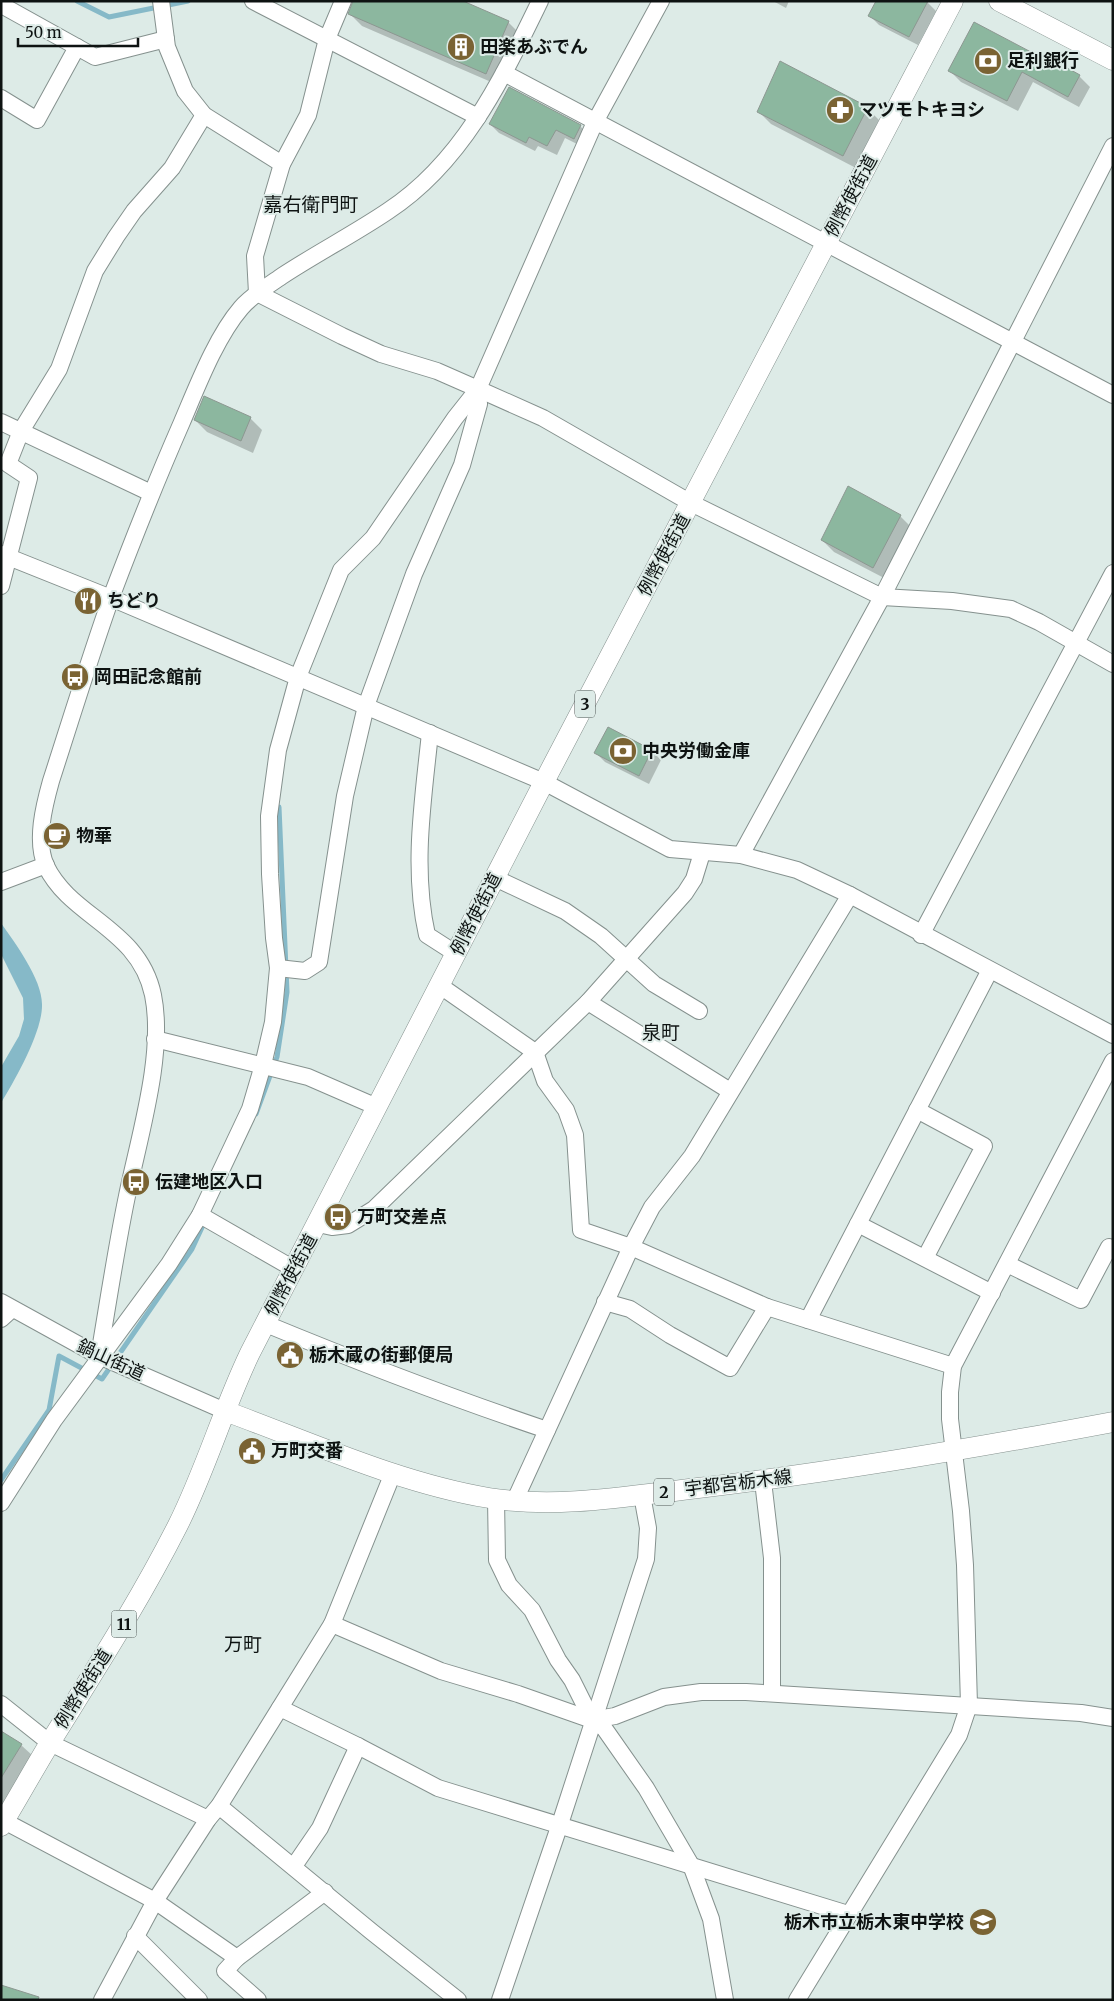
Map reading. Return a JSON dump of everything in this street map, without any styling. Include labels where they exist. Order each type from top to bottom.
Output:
[{"type":"main road","name":"例幣使街道","points":[[3,1824],[50,1743],[150,1580],[179,1523],[205,1465],[238,1378],[455,953],[953,1]]},
{"type":"main road","points":[[999,1],[1113,60]]},
{"type":"main road","name":"宇都宮栃木線","points":[[225,1411],[393,1473],[441,1488],[506,1499],[550,1502],[642,1495],[763,1481],[953,1452],[1113,1422]]},
{"type":"street","points":[[161,1],[167,47],[185,91],[204,115],[282,164]]},
{"type":"street","points":[[253,1],[478,117]]},
{"type":"street","points":[[258,292],[255,256],[282,164],[308,115],[327,39],[344,1]]},
{"type":"street","points":[[99,1356],[127,1196],[151,1080],[155,1039],[153,996],[148,978],[137,957],[121,938],[61,889],[46,866],[41,840],[43,812],[111,598],[151,493],[196,391],[224,333],[241,308],[258,292],[390,210],[426,181],[451,154],[478,117],[504,73],[540,1]]},
{"type":"street","points":[[1,1503],[54,1420],[99,1356],[169,1264],[200,1215],[250,1109],[273,1022],[278,968],[270,874],[269,816],[278,750],[298,677],[341,570],[373,538],[455,418],[478,389],[595,122],[661,1]]},
{"type":"street","points":[[5,7],[95,57],[166,39]]},
{"type":"street","points":[[1,98],[37,120],[77,47]]},
{"type":"street","points":[[504,73],[1113,395]]},
{"type":"street","points":[[1,586],[6,556],[29,478],[8,464],[21,431],[58,369],[95,272],[134,211],[172,168],[204,115]]},
{"type":"street","points":[[741,855],[882,597],[1113,146]]},
{"type":"street","points":[[258,292],[292,312],[373,350],[437,372],[543,418],[691,504],[882,597],[952,601],[1011,609],[1039,622],[1113,664]]},
{"type":"street","points":[[278,968],[304,971],[319,962],[345,796],[366,706],[414,574],[462,465],[479,404],[478,389]]},
{"type":"street","points":[[1,422],[151,493]]},
{"type":"street","points":[[6,556],[111,598],[544,782],[670,849],[741,855],[797,870],[850,895],[921,935],[1113,1036]]},
{"type":"street","points":[[921,935],[1113,573]]},
{"type":"street","points":[[430,733],[419,849],[422,910],[427,935],[455,953]]},
{"type":"street","points":[[318,1224],[332,1227],[348,1225],[374,1209],[438,1149],[588,1002],[685,893],[694,878],[702,853]]},
{"type":"street","points":[[1,882],[46,866]]},
{"type":"street","points":[[495,878],[565,911],[601,936],[654,984],[699,1012]]},
{"type":"street","points":[[592,1720],[572,1680],[558,1660],[532,1610],[509,1585],[497,1560],[506,1499],[547,1430],[631,1247],[652,1207],[692,1156],[850,895]]},
{"type":"street","points":[[808,1320],[990,970]]},
{"type":"street","points":[[439,985],[535,1052],[545,1081],[566,1110],[575,1135],[581,1230],[631,1247],[767,1307],[953,1366]]},
{"type":"street","points":[[588,1002],[730,1091]]},
{"type":"street","points":[[155,1039],[308,1076],[377,1107]]},
{"type":"street","points":[[797,2000],[959,1735],[969,1706],[965,1566],[961,1511],[953,1452],[950,1392],[953,1366],[1113,1061]]},
{"type":"street","points":[[917,1110],[984,1146],[925,1258]]},
{"type":"street","points":[[200,1215],[294,1269]]},
{"type":"street","points":[[858,1224],[992,1293]]},
{"type":"street","points":[[1007,1264],[1081,1300],[1109,1247]]},
{"type":"street","points":[[606,1302],[630,1309],[670,1335],[730,1368],[767,1307]]},
{"type":"street","name":"鍋山街道","points":[[5,1310],[99,1356],[225,1411]]},
{"type":"street","points":[[266,1324],[433,1391],[547,1430]]},
{"type":"street","points":[[102,2000],[155,1901],[208,1819],[219,1806],[332,1624],[393,1473]]},
{"type":"street","points":[[763,1481],[772,1558],[772,1692]]},
{"type":"street","points":[[500,2000],[560,1824],[592,1720],[646,1559],[648,1528],[642,1495]]},
{"type":"street","points":[[332,1624],[441,1671],[518,1694],[592,1720],[604,1728],[646,1788],[691,1865],[711,1919],[725,2000]]},
{"type":"street","points":[[592,1720],[615,1716],[664,1697],[701,1692],[772,1692],[1081,1713],[1113,1718]]},
{"type":"street","points":[[1,1704],[50,1743],[208,1819]]},
{"type":"street","points":[[280,1708],[438,1788],[848,1914]]},
{"type":"street","points":[[294,1866],[320,1828],[358,1746]]},
{"type":"street","points":[[219,1806],[458,2000]]},
{"type":"street","points":[[3,1824],[155,1901],[237,1958]]},
{"type":"street","points":[[258,2000],[225,1971],[237,1958],[325,1892]]},
{"type":"street","points":[[135,1936],[199,2000]]},
{"type":"water","points":[[1,923],[33,973],[41,994],[42,1004],[38,1028],[33,1041],[1,1103],[1,1067],[19,1036],[24,1019],[23,998],[1,954]]},
{"type":"building","name":"田楽あぶでん","points":[[353,1],[463,1],[509,21],[486,74],[348,14]]},
{"type":"building","points":[[876,1],[928,1],[909,37],[868,16]]},
{"type":"building","points":[[974,22],[1048,61],[1049,58],[1080,75],[1068,97],[1022,72],[1007,101],[948,71]]},
{"type":"building","points":[[780,61],[868,107],[843,156],[757,112]]},
{"type":"building","points":[[509,87],[581,125],[574,139],[556,130],[547,146],[529,137],[526,143],[489,124]]},
{"type":"building","points":[[204,396],[251,417],[241,441],[194,420]]},
{"type":"building","points":[[848,486],[901,515],[873,568],[821,540]]},
{"type":"building","name":"中央労働金庫","points":[[608,727],[652,750],[639,776],[594,753]]},
{"type":"building","points":[[1,1731],[22,1744],[1,1778]]},
{"type":"building","points":[[1,1985],[39,1997],[38,2000],[1,2000]]},
{"type":"waterway","points":[[77,1],[109,17],[188,1]]},
{"type":"waterway","points":[[256,1114],[277,1057],[287,992],[279,807]]},
{"type":"waterway","points":[[1,1480],[49,1410],[59,1356],[102,1379],[192,1249],[205,1221]]},
{"type":"place","name":"田楽あぶでん","points":[[461,47]]},
{"type":"place","name":"足利銀行","points":[[988,61]]},
{"type":"place","name":"マツモトキヨシ","points":[[840,110]]},
{"type":"place","name":"ちどり","points":[[88,601]]},
{"type":"place","name":"岡田記念館前","points":[[75,677]]},
{"type":"place","name":"中央労働金庫","points":[[623,751]]},
{"type":"place","name":"物華","points":[[57,836]]},
{"type":"place","name":"伝建地区入口","points":[[136,1182]]},
{"type":"place","name":"万町交差点","points":[[338,1217]]},
{"type":"place","name":"栃木蔵の街郵便局","points":[[290,1355]]},
{"type":"place","name":"万町交番","points":[[252,1451]]},
{"type":"place","name":"栃木市立栃木東中学校","points":[[983,1922]]},
{"type":"district","name":"嘉右衛門町","points":[[311,204]]},
{"type":"district","name":"泉町","points":[[661,1032]]},
{"type":"district","name":"万町","points":[[243,1644]]}]
